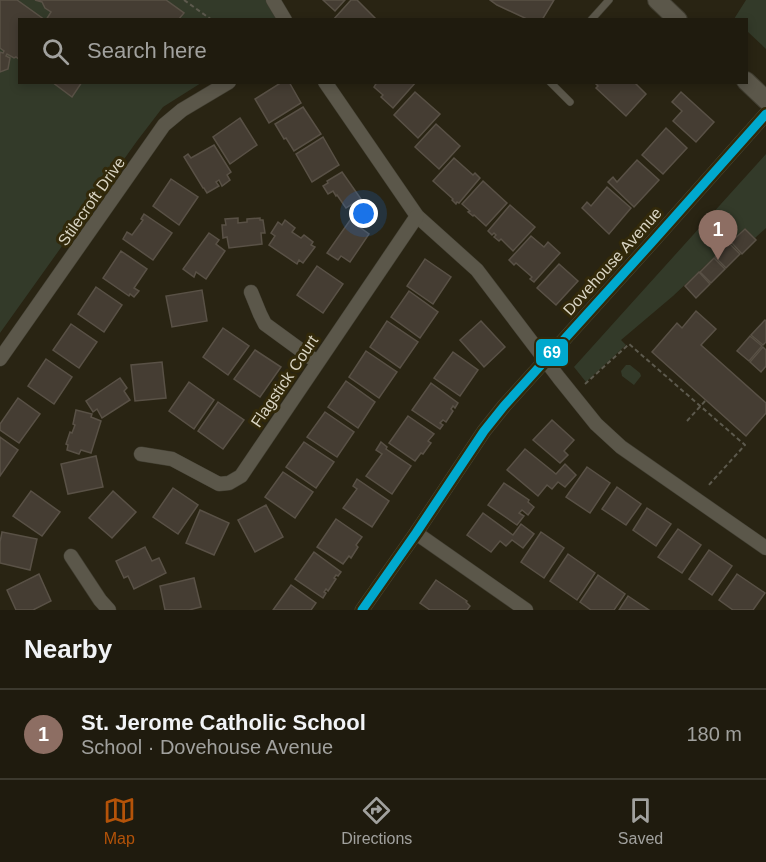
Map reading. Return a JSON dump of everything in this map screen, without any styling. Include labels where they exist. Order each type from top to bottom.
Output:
[{"type":"main road","points":[[657,0],[676,18]]},
{"type":"main road","points":[[748,82],[766,100]]},
{"type":"street","points":[[273,0],[284,18]]},
{"type":"street","name":"Stilecroft Drive","points":[[0,359],[164,125],[182,110],[226,84]]},
{"type":"street","points":[[326,84],[417,216],[477,270],[609,438],[766,549]]},
{"type":"street","name":"Dovehouse Avenue","points":[[362,610],[484,431],[504,406],[766,114]]},
{"type":"street","name":"Flagstick Court","points":[[141,454],[172,459],[219,484],[229,483],[241,476],[417,216]]},
{"type":"street","points":[[251,292],[265,324],[317,362]]},
{"type":"street","points":[[416,533],[526,610]]},
{"type":"street","points":[[71,556],[109,610]]},
{"type":"lane","points":[[593,18],[609,0]]},
{"type":"lane","points":[[552,84],[570,102]]},
{"type":"path","points":[[184,0],[209,18]]},
{"type":"path","points":[[585,384],[629,344],[745,445],[707,487]]},
{"type":"path","points":[[687,421],[706,400]]},
{"type":"green space","points":[[0,0],[267,0],[277,18],[18,18],[18,84],[199,84],[163,107],[0,333]]},
{"type":"green space","points":[[746,0],[766,0],[766,49],[748,32],[748,18],[735,18]]},
{"type":"green space","points":[[766,154],[766,228],[755,238],[745,228],[673,296],[621,340],[626,345],[586,382],[574,367]]},
{"type":"green space","points":[[626,365],[630,365],[640,373],[641,376],[634,385],[622,376],[621,371]]},
{"type":"building","points":[[0,0],[17,0],[42,18],[18,18],[18,58],[7,54],[6,56],[10,58],[8,69],[0,72],[0,52],[4,51],[0,48]]},
{"type":"building","points":[[35,0],[166,0],[184,13],[180,18],[47,18],[51,12],[42,2]]},
{"type":"building","points":[[323,0],[345,0],[335,11]]},
{"type":"building","points":[[351,0],[357,0],[375,18],[335,18]]},
{"type":"building","points":[[490,0],[554,0],[543,18],[525,18]]},
{"type":"building","points":[[55,84],[81,84],[72,97]]},
{"type":"building","points":[[279,84],[290,84],[301,103],[269,123],[255,99]]},
{"type":"building","points":[[376,84],[414,84],[393,108],[374,87]]},
{"type":"building","points":[[596,84],[636,84],[646,94],[626,116],[596,88],[598,86]]},
{"type":"building","points":[[415,92],[440,114],[418,138],[394,115]]},
{"type":"building","points":[[681,92],[714,122],[696,142],[673,121],[682,111],[672,102]]},
{"type":"building","points":[[303,107],[321,134],[294,151],[275,124]]},
{"type":"building","points":[[240,118],[257,145],[230,164],[213,137]]},
{"type":"building","points":[[436,124],[460,146],[439,169],[415,147]]},
{"type":"building","points":[[666,128],[687,148],[663,174],[642,155]]},
{"type":"building","points":[[323,137],[339,165],[312,182],[296,154]]},
{"type":"building","points":[[214,145],[231,172],[227,175],[230,180],[222,186],[219,180],[216,182],[219,186],[207,193],[184,157],[188,154],[191,158]]},
{"type":"building","points":[[454,158],[473,175],[475,173],[480,178],[456,204],[433,181]]},
{"type":"building","points":[[637,160],[659,180],[634,207],[608,182],[613,177],[617,182]]},
{"type":"building","points":[[342,172],[361,199],[346,208],[333,191],[328,194],[323,186]]},
{"type":"building","points":[[171,179],[198,197],[179,225],[153,206]]},
{"type":"building","points":[[483,181],[507,203],[486,226],[468,212],[470,211],[462,204]]},
{"type":"building","points":[[607,187],[631,208],[609,234],[582,208],[587,202],[591,206]]},
{"type":"building","points":[[510,205],[535,227],[513,251],[501,239],[499,241],[494,237],[496,235],[494,233],[492,235],[488,231]]},
{"type":"building","points":[[144,214],[172,233],[153,260],[123,239],[127,232],[132,235],[143,220],[141,219]]},
{"type":"building","points":[[353,216],[364,224],[361,228],[369,234],[350,262],[341,256],[338,260],[327,253]]},
{"type":"building","points":[[238,218],[238,223],[247,222],[247,219],[260,218],[263,220],[265,233],[261,233],[262,244],[229,248],[227,237],[223,238],[222,225],[226,225],[225,219]]},
{"type":"building","points":[[285,220],[295,228],[292,232],[301,238],[304,235],[313,242],[311,245],[315,247],[303,263],[299,260],[297,264],[269,245],[275,236],[271,233],[278,222],[282,225]]},
{"type":"building","points":[[745,229],[756,240],[742,254],[731,242]]},
{"type":"building","points":[[209,233],[219,240],[216,244],[225,251],[206,279],[196,272],[194,277],[183,269]]},
{"type":"building","points":[[531,236],[544,247],[548,242],[560,253],[534,282],[530,279],[532,277],[509,260]]},
{"type":"building","points":[[729,243],[740,254],[726,268],[715,257]]},
{"type":"building","points":[[121,251],[147,269],[134,288],[139,291],[134,297],[103,278]]},
{"type":"building","points":[[714,258],[725,269],[711,283],[700,272]]},
{"type":"building","points":[[425,259],[451,277],[433,304],[407,286]]},
{"type":"building","points":[[559,264],[578,281],[556,305],[537,288]]},
{"type":"building","points":[[317,266],[343,284],[323,313],[297,295]]},
{"type":"building","points":[[699,272],[710,284],[696,298],[685,286]]},
{"type":"building","points":[[96,287],[122,305],[104,332],[78,314]]},
{"type":"building","points":[[202,290],[207,321],[172,327],[166,296]]},
{"type":"building","points":[[409,291],[438,312],[420,338],[391,317]]},
{"type":"building","points":[[696,311],[716,329],[701,345],[766,403],[766,413],[746,436],[652,352],[677,323],[682,328]]},
{"type":"building","points":[[765,320],[766,342],[763,345],[751,335]]},
{"type":"building","points":[[387,321],[418,342],[400,368],[370,347]]},
{"type":"building","points":[[481,321],[505,347],[484,367],[460,340]]},
{"type":"building","points":[[71,324],[97,342],[79,368],[53,350]]},
{"type":"building","points":[[223,328],[249,346],[228,375],[203,357]]},
{"type":"building","points":[[750,336],[762,346],[749,361],[737,351]]},
{"type":"building","points":[[763,347],[766,350],[766,366],[761,372],[750,362]]},
{"type":"building","points":[[255,350],[281,367],[260,397],[234,379]]},
{"type":"building","points":[[366,351],[397,372],[379,398],[349,377]]},
{"type":"building","points":[[453,352],[478,370],[460,396],[434,378]]},
{"type":"building","points":[[46,359],[72,377],[54,404],[28,386]]},
{"type":"building","points":[[162,362],[166,398],[135,401],[131,365]]},
{"type":"building","points":[[120,378],[127,388],[124,391],[130,400],[102,418],[97,409],[93,412],[86,401]]},
{"type":"building","points":[[346,381],[375,402],[358,428],[328,407]]},
{"type":"building","points":[[189,382],[214,400],[194,429],[169,411]]},
{"type":"building","points":[[431,383],[458,403],[455,408],[453,406],[451,409],[453,411],[446,422],[443,420],[440,423],[443,425],[440,429],[412,410]]},
{"type":"building","points":[[18,398],[40,414],[19,443],[0,430],[0,424]]},
{"type":"building","points":[[218,402],[244,420],[223,449],[198,431]]},
{"type":"building","points":[[76,410],[92,414],[91,417],[101,421],[91,453],[81,450],[79,454],[67,450],[68,445],[66,444],[75,425],[73,424]]},
{"type":"building","points":[[325,412],[354,432],[337,457],[307,437]]},
{"type":"building","points":[[408,416],[434,434],[428,441],[431,443],[415,461],[389,443]]},
{"type":"building","points":[[552,420],[574,440],[564,451],[568,455],[560,463],[533,440]]},
{"type":"building","points":[[0,437],[18,450],[0,476]]},
{"type":"building","points":[[304,442],[334,462],[316,488],[286,467]]},
{"type":"building","points":[[381,442],[387,447],[386,449],[411,466],[392,494],[366,476],[382,454],[376,450]]},
{"type":"building","points":[[525,449],[556,474],[565,464],[576,475],[565,487],[558,482],[552,489],[547,485],[538,496],[507,470]]},
{"type":"building","points":[[96,456],[103,487],[68,494],[61,464]]},
{"type":"building","points":[[587,467],[610,483],[590,513],[566,497]]},
{"type":"building","points":[[283,472],[313,492],[295,518],[265,497]]},
{"type":"building","points":[[357,479],[389,501],[372,527],[343,508],[357,489],[353,486]]},
{"type":"building","points":[[504,483],[529,500],[528,502],[534,507],[528,515],[522,510],[519,513],[524,516],[517,525],[488,505]]},
{"type":"building","points":[[617,487],[641,504],[626,525],[602,509]]},
{"type":"building","points":[[173,488],[198,505],[178,534],[153,517]]},
{"type":"building","points":[[31,491],[60,512],[42,536],[13,516]]},
{"type":"building","points":[[113,491],[136,512],[112,538],[89,518]]},
{"type":"building","points":[[266,505],[283,537],[255,552],[238,520]]},
{"type":"building","points":[[647,508],[671,524],[656,546],[633,530]]},
{"type":"building","points":[[200,510],[229,523],[214,555],[186,543]]},
{"type":"building","points":[[483,513],[513,535],[521,524],[534,534],[523,548],[512,540],[506,546],[500,541],[491,552],[467,535]]},
{"type":"building","points":[[336,519],[362,537],[351,558],[349,556],[343,564],[317,547]]},
{"type":"building","points":[[678,529],[701,545],[682,573],[658,557]]},
{"type":"building","points":[[2,532],[37,539],[30,570],[0,563]]},
{"type":"building","points":[[541,532],[564,548],[544,578],[521,562]]},
{"type":"building","points":[[145,547],[152,561],[159,558],[166,573],[134,589],[128,576],[124,578],[116,561]]},
{"type":"building","points":[[709,550],[732,566],[712,595],[689,579]]},
{"type":"building","points":[[314,552],[341,572],[338,576],[336,575],[328,591],[326,589],[323,598],[295,579]]},
{"type":"building","points":[[568,554],[595,573],[577,600],[550,581]]},
{"type":"building","points":[[39,574],[51,601],[33,610],[16,610],[7,590]]},
{"type":"building","points":[[737,574],[765,593],[753,610],[733,610],[719,600]]},
{"type":"building","points":[[598,575],[625,594],[614,610],[591,610],[580,602]]},
{"type":"building","points":[[194,578],[201,607],[189,610],[165,610],[160,586]]},
{"type":"building","points":[[436,580],[467,601],[470,606],[467,610],[430,610],[420,603]]},
{"type":"building","points":[[291,585],[316,603],[311,610],[273,610]]},
{"type":"building","points":[[628,596],[649,610],[619,610]]},
{"type":"transit line","name":"69","points":[[362,610],[484,431],[504,406],[766,114]]},
{"type":"place","name":"St. Jerome Catholic School","points":[[718,260]]}]
